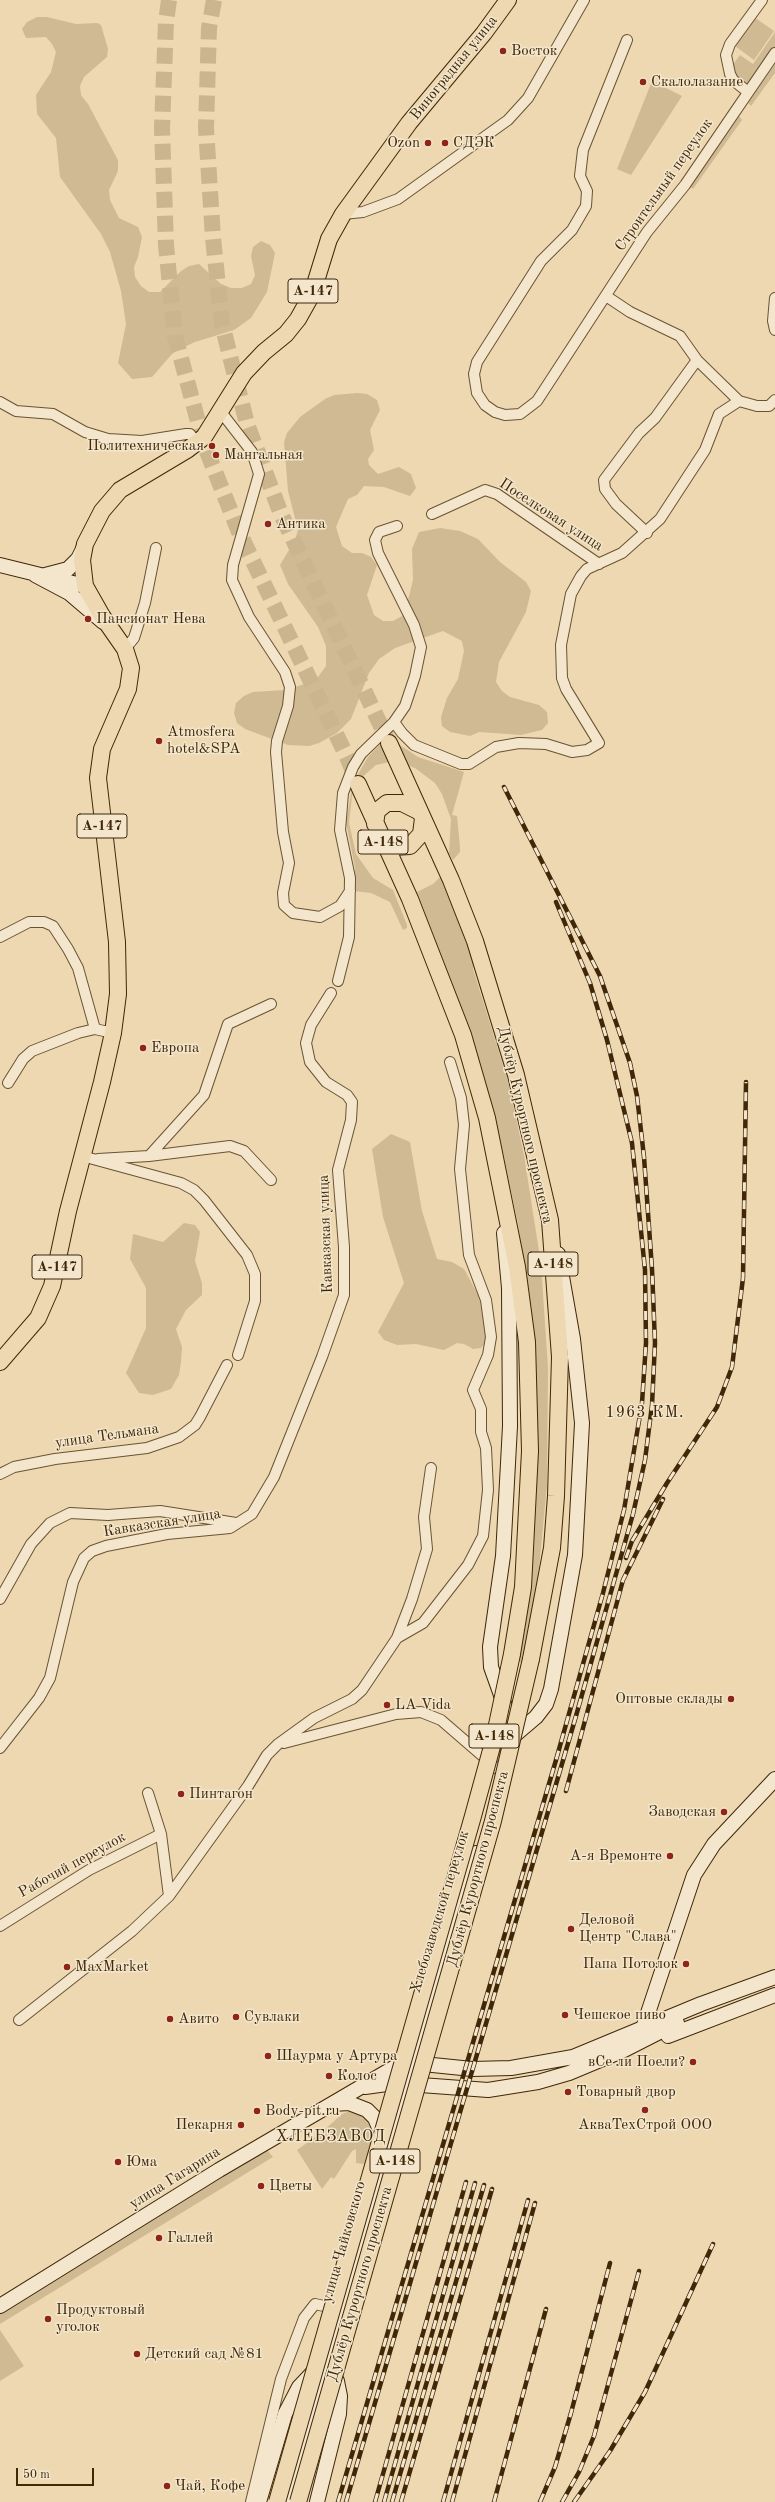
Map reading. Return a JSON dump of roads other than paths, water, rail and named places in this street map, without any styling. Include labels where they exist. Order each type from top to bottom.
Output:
[{"type":"main road","name":"Виноградная улица","points":[[112,629],[102,616],[85,586],[83,549],[102,511],[120,490],[198,442],[221,412],[244,374],[264,352],[286,334],[307,306],[325,248],[343,214],[409,123],[484,33],[508,0]]},
{"type":"main road","name":"А-147","points":[[35,575],[58,573],[68,569],[78,560],[83,549]]},
{"type":"main road","points":[[0,565],[35,575],[85,586]]},
{"type":"main road","name":"А-147","points":[[0,1362],[38,1318],[47,1301],[87,1158],[113,1033],[118,994],[117,942],[98,778],[102,749],[132,677],[125,649],[112,629],[69,593],[35,575]]},
{"type":"main road","name":"Дублёр Курортного проспекта","points":[[298,2502],[493,1821],[531,1659],[552,1548],[556,1496],[560,1357],[550,1220],[516,1075],[492,992],[451,880],[389,743]]},
{"type":"main road","name":"Дублёр Курортного проспекта","points":[[277,2502],[494,1739],[512,1654],[523,1587],[528,1527],[530,1388],[517,1267],[499,1170],[487,1118],[463,1036],[410,899],[377,829],[358,784]]},
{"type":"main road","name":"А-148","points":[[387,803],[402,803],[421,815],[419,838],[406,848],[389,846],[377,829],[377,810],[387,803]]},
{"type":"main road","name":"Хлебозаводской переулок","points":[[413,2063],[500,1772],[512,1726],[491,1667],[490,1647],[503,1556],[510,1426],[509,1288],[499,1170]]},
{"type":"main road","name":"А-148","points":[[508,1740],[536,1717],[546,1704],[552,1689],[575,1555],[582,1423],[564,1282],[550,1220]]},
{"type":"main road","points":[[643,2028],[694,1875],[714,1844],[775,1779]]},
{"type":"main road","name":"улица Гагарина","points":[[0,2306],[212,2174],[395,2067],[413,2063],[492,2070],[536,2065],[573,2057],[643,2028],[775,1978]]},
{"type":"main road","points":[[633,2046],[663,2029],[704,2012],[775,1987]]},
{"type":"main road","points":[[359,2088],[381,2084],[406,2084],[465,2090],[508,2088],[569,2073],[633,2046],[666,2036],[775,1995]]},
{"type":"main road","name":"улица Чайковского","points":[[287,2502],[413,2063]]},
{"type":"main road","points":[[330,2104],[349,2103],[367,2110],[375,2118],[382,2131],[386,2154]]},
{"type":"main road","points":[[259,2502],[290,2402],[305,2379],[328,2361]]},
{"type":"main road","points":[[317,2502],[340,2414],[337,2381],[329,2369],[328,2361]]},
{"type":"street","points":[[343,214],[363,212],[398,199],[508,120],[528,98],[584,0]]},
{"type":"street","points":[[748,92],[733,80],[730,74],[726,55],[730,44],[762,0]]},
{"type":"street","name":"Строительный переулок","points":[[627,40],[583,150],[580,176],[586,191],[586,206],[572,230],[541,262],[477,362],[474,374],[477,393],[485,405],[495,412],[505,415],[520,414],[537,401],[648,232],[681,190],[775,54]]},
{"type":"street","points":[[606,296],[630,312],[680,336],[697,360],[739,400],[757,406],[769,406],[775,400]]},
{"type":"street","points":[[775,298],[773,321],[775,330]]},
{"type":"street","points":[[647,533],[616,504],[605,489],[604,480],[639,433],[655,418],[697,360]]},
{"type":"street","points":[[599,564],[622,553],[647,533],[660,519],[701,457],[719,414],[739,400]]},
{"type":"street","points":[[0,402],[16,411],[53,414],[85,432],[101,438],[142,441],[190,434],[198,442]]},
{"type":"street","points":[[221,412],[252,452],[259,474],[232,565],[232,580],[249,617],[285,672],[290,687],[288,706],[277,741],[276,752],[282,832],[290,863],[283,893],[284,905],[293,913],[320,917],[340,906],[350,891]]},
{"type":"street","name":"Поселковая улица","points":[[394,722],[402,734],[414,745],[461,764],[469,764],[496,747],[519,743],[546,744],[572,752],[587,750],[599,743],[566,689],[560,662],[571,594],[580,576],[599,564],[497,494],[485,490],[432,514]]},
{"type":"street","points":[[338,980],[349,937],[350,878],[340,830],[343,792],[353,767],[362,754],[394,722],[405,706],[415,676],[421,647],[414,625],[378,553],[375,540],[379,532],[397,526]]},
{"type":"street","points":[[125,649],[134,638],[145,603],[156,548]]},
{"type":"street","points":[[0,937],[29,922],[44,922],[53,926],[78,968],[95,1029]]},
{"type":"street","name":"Кавказская улица","points":[[0,1748],[45,1689],[52,1668],[73,1582],[84,1558],[92,1551],[106,1546],[167,1534],[221,1530],[252,1514],[274,1478],[322,1357],[344,1295],[344,1247],[338,1170],[351,1120],[352,1102],[347,1095],[326,1082],[310,1062],[306,1043],[311,1025],[331,993]]},
{"type":"street","points":[[149,1156],[204,1095],[228,1024],[271,1004]]},
{"type":"street","points":[[8,1083],[23,1059],[32,1051],[95,1029],[113,1033]]},
{"type":"street","points":[[397,1638],[423,1623],[468,1565],[483,1536],[488,1490],[486,1448],[481,1432],[481,1409],[473,1390],[488,1355],[492,1337],[486,1300],[469,1255],[460,1169],[464,1125],[461,1098],[450,1062]]},
{"type":"street","points":[[87,1158],[149,1156],[230,1146],[244,1151],[271,1180]]},
{"type":"street","points":[[87,1158],[188,1186],[204,1200],[247,1255],[255,1274],[255,1301],[238,1355]]},
{"type":"street","name":"улица Тельмана","points":[[0,1474],[21,1466],[55,1459],[142,1449],[166,1444],[179,1438],[195,1425],[227,1365]]},
{"type":"street","points":[[19,2020],[132,1931],[169,1896],[248,1786],[267,1755],[278,1744],[314,1718],[358,1696],[397,1638],[427,1549],[424,1517],[431,1468]]},
{"type":"street","name":"Кавказская улица","points":[[0,1596],[31,1544],[50,1523],[70,1513],[115,1515],[160,1511],[236,1523]]},
{"type":"street","points":[[278,1744],[396,1714],[421,1712],[441,1720],[500,1772]]},
{"type":"street","points":[[148,1793],[161,1834],[169,1896]]},
{"type":"street","name":"Рабочий переулок","points":[[0,1926],[88,1870],[161,1834]]},
{"type":"street","points":[[251,2502],[281,2379],[307,2311],[315,2304],[319,2303],[343,2311]]},
{"type":"tunnel","points":[[169,0],[166,22],[162,128],[166,245],[175,336],[204,444],[239,532],[348,759],[358,784]]},
{"type":"tunnel","points":[[214,0],[209,28],[206,128],[213,238],[222,324],[247,424],[281,514],[389,743]]},
{"type":"railway","points":[[346,2502],[576,1716],[633,1514],[645,1460],[652,1405],[655,1343],[652,1269],[644,1157],[637,1096],[630,1063],[600,976],[504,787]]},
{"type":"railway","points":[[338,2502],[556,1760],[603,1593],[624,1510],[642,1403],[646,1343],[645,1270],[632,1143],[607,1040],[590,983],[556,902]]},
{"type":"railway","points":[[626,1558],[632,1541],[667,1483],[717,1407],[732,1367],[743,1278],[746,1082]]},
{"type":"railway","points":[[566,1791],[623,1580],[663,1499]]},
{"type":"railway","points":[[375,2502],[466,2182]]},
{"type":"railway","points":[[384,2502],[475,2183]]},
{"type":"railway","points":[[392,2502],[484,2185]]},
{"type":"railway","points":[[401,2502],[492,2189]]},
{"type":"railway","points":[[443,2502],[528,2200]]},
{"type":"railway","points":[[452,2502],[535,2203]]},
{"type":"railway","points":[[574,2502],[610,2451],[645,2392],[713,2244]]},
{"type":"railway","points":[[540,2502],[555,2467],[571,2413],[610,2263]]},
{"type":"railway","points":[[562,2502],[579,2472],[594,2436],[639,2271]]},
{"type":"railway","points":[[494,2502],[546,2309]]},
{"type":"place","name":"Восток","points":[[503,51]]},
{"type":"place","name":"Скалолазание","points":[[643,82]]},
{"type":"place","name":"Ozon","points":[[428,143]]},
{"type":"place","name":"СДЭК","points":[[445,143]]},
{"type":"place","name":"Политехническая","points":[[212,446]]},
{"type":"place","name":"Мангальная","points":[[216,455]]},
{"type":"place","name":"Антика","points":[[268,524]]},
{"type":"place","name":"Пансионат Нева","points":[[88,619]]},
{"type":"place","name":"Atmosfera hotel&SPA","points":[[159,741]]},
{"type":"place","name":"Европа","points":[[143,1048]]},
{"type":"place","name":"Оптовые склады","points":[[731,1699]]},
{"type":"place","name":"LA Vida","points":[[387,1705]]},
{"type":"place","name":"Пинтагон","points":[[181,1794]]},
{"type":"place","name":"Заводская","points":[[724,1812]]},
{"type":"place","name":"А-я Времонте","points":[[670,1856]]},
{"type":"place","name":"Деловой Центр \"Слава\"","points":[[571,1929]]},
{"type":"place","name":"Папа Потолок","points":[[686,1964]]},
{"type":"place","name":"MaxMarket","points":[[67,1967]]},
{"type":"place","name":"Чешское пиво","points":[[565,2015]]},
{"type":"place","name":"Сувлаки","points":[[236,2017]]},
{"type":"place","name":"Авито","points":[[170,2019]]},
{"type":"place","name":"Шаурма у Артура","points":[[268,2056]]},
{"type":"place","name":"вСе ли Поели?","points":[[693,2062]]},
{"type":"place","name":"Колос","points":[[329,2076]]},
{"type":"place","name":"Товарный двор","points":[[568,2092]]},
{"type":"place","name":"АкваТехСтрой ООО","points":[[645,2110]]},
{"type":"place","name":"Body-pit.ru","points":[[257,2111]]},
{"type":"place","name":"Пекарня","points":[[241,2125]]},
{"type":"place","name":"Юма","points":[[118,2162]]},
{"type":"place","name":"Цветы","points":[[261,2186]]},
{"type":"place","name":"Галлей","points":[[159,2238]]},
{"type":"place","name":"Продуктовый уголок","points":[[48,2319]]},
{"type":"place","name":"Детский сад №81","points":[[137,2354]]},
{"type":"place","name":"Чай, Кофе","points":[[167,2486]]},
{"type":"district","name":"1963 КМ.","points":[[645,1413]]},
{"type":"district","name":"ХЛЕБЗАВОД","points":[[331,2137]]}]
